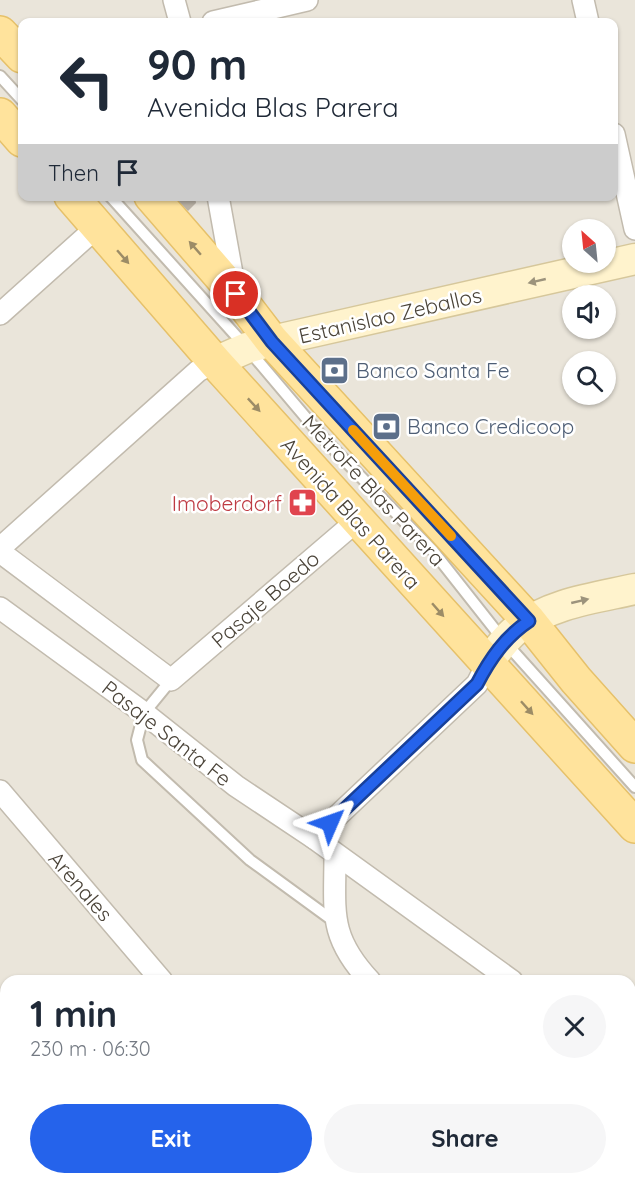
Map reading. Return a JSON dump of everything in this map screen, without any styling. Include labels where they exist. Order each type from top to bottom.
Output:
[{"type":"main road","name":"Avenida Blas Parera","points":[[75,201],[215,362],[359,519],[507,642],[631,736]]},
{"type":"main road","name":"Avenida Blas Parera","points":[[155,201],[236,294],[260,345],[507,642],[635,826]]},
{"type":"main road","name":"Estanislao Zeballos","points":[[215,362],[260,345],[635,259]]},
{"type":"main road","points":[[507,642],[564,605],[635,589]]},
{"type":"street","points":[[174,0],[179,18]]},
{"type":"street","points":[[230,18],[307,0]]},
{"type":"street","points":[[583,0],[587,18]]},
{"type":"street","points":[[618,152],[635,229]]},
{"type":"street","points":[[219,201],[236,294]]},
{"type":"street","points":[[0,314],[97,228]]},
{"type":"street","name":"Estanislao Zeballos","points":[[0,550],[198,371],[215,362]]},
{"type":"street","name":"Pasaje Boedo","points":[[171,680],[359,519]]},
{"type":"street","name":"Pasaje Santa Fe","points":[[0,550],[171,680]]},
{"type":"street","name":"Pasaje Santa Fe","points":[[0,608],[144,713],[236,786],[314,838],[504,975]]},
{"type":"street","points":[[314,838],[477,684],[507,642]]},
{"type":"street","name":"Arenales","points":[[0,791],[157,975]]},
{"type":"street","points":[[335,854],[335,922],[342,942],[364,975]]},
{"type":"lane","points":[[0,76],[16,120]]},
{"type":"lane","points":[[115,201],[260,345]]},
{"type":"lane","points":[[507,642],[635,787]]},
{"type":"lane","points":[[171,680],[144,713],[137,740],[142,760],[250,860],[335,922]]},
{"type":"shaded area","points":[[0,0],[635,0],[635,975],[0,975]]},
{"type":"slow traffic","points":[[353,430],[451,536]]},
{"type":"place","name":"Banco Santa Fe","points":[[335,370]]},
{"type":"place","name":"Banco Credicoop","points":[[386,426]]},
{"type":"place","name":"Imoberdorf","points":[[303,503]]},
{"type":"route","points":[[236,294],[272,342],[529,621],[504,641],[487,664],[477,684],[330,823]]}]
